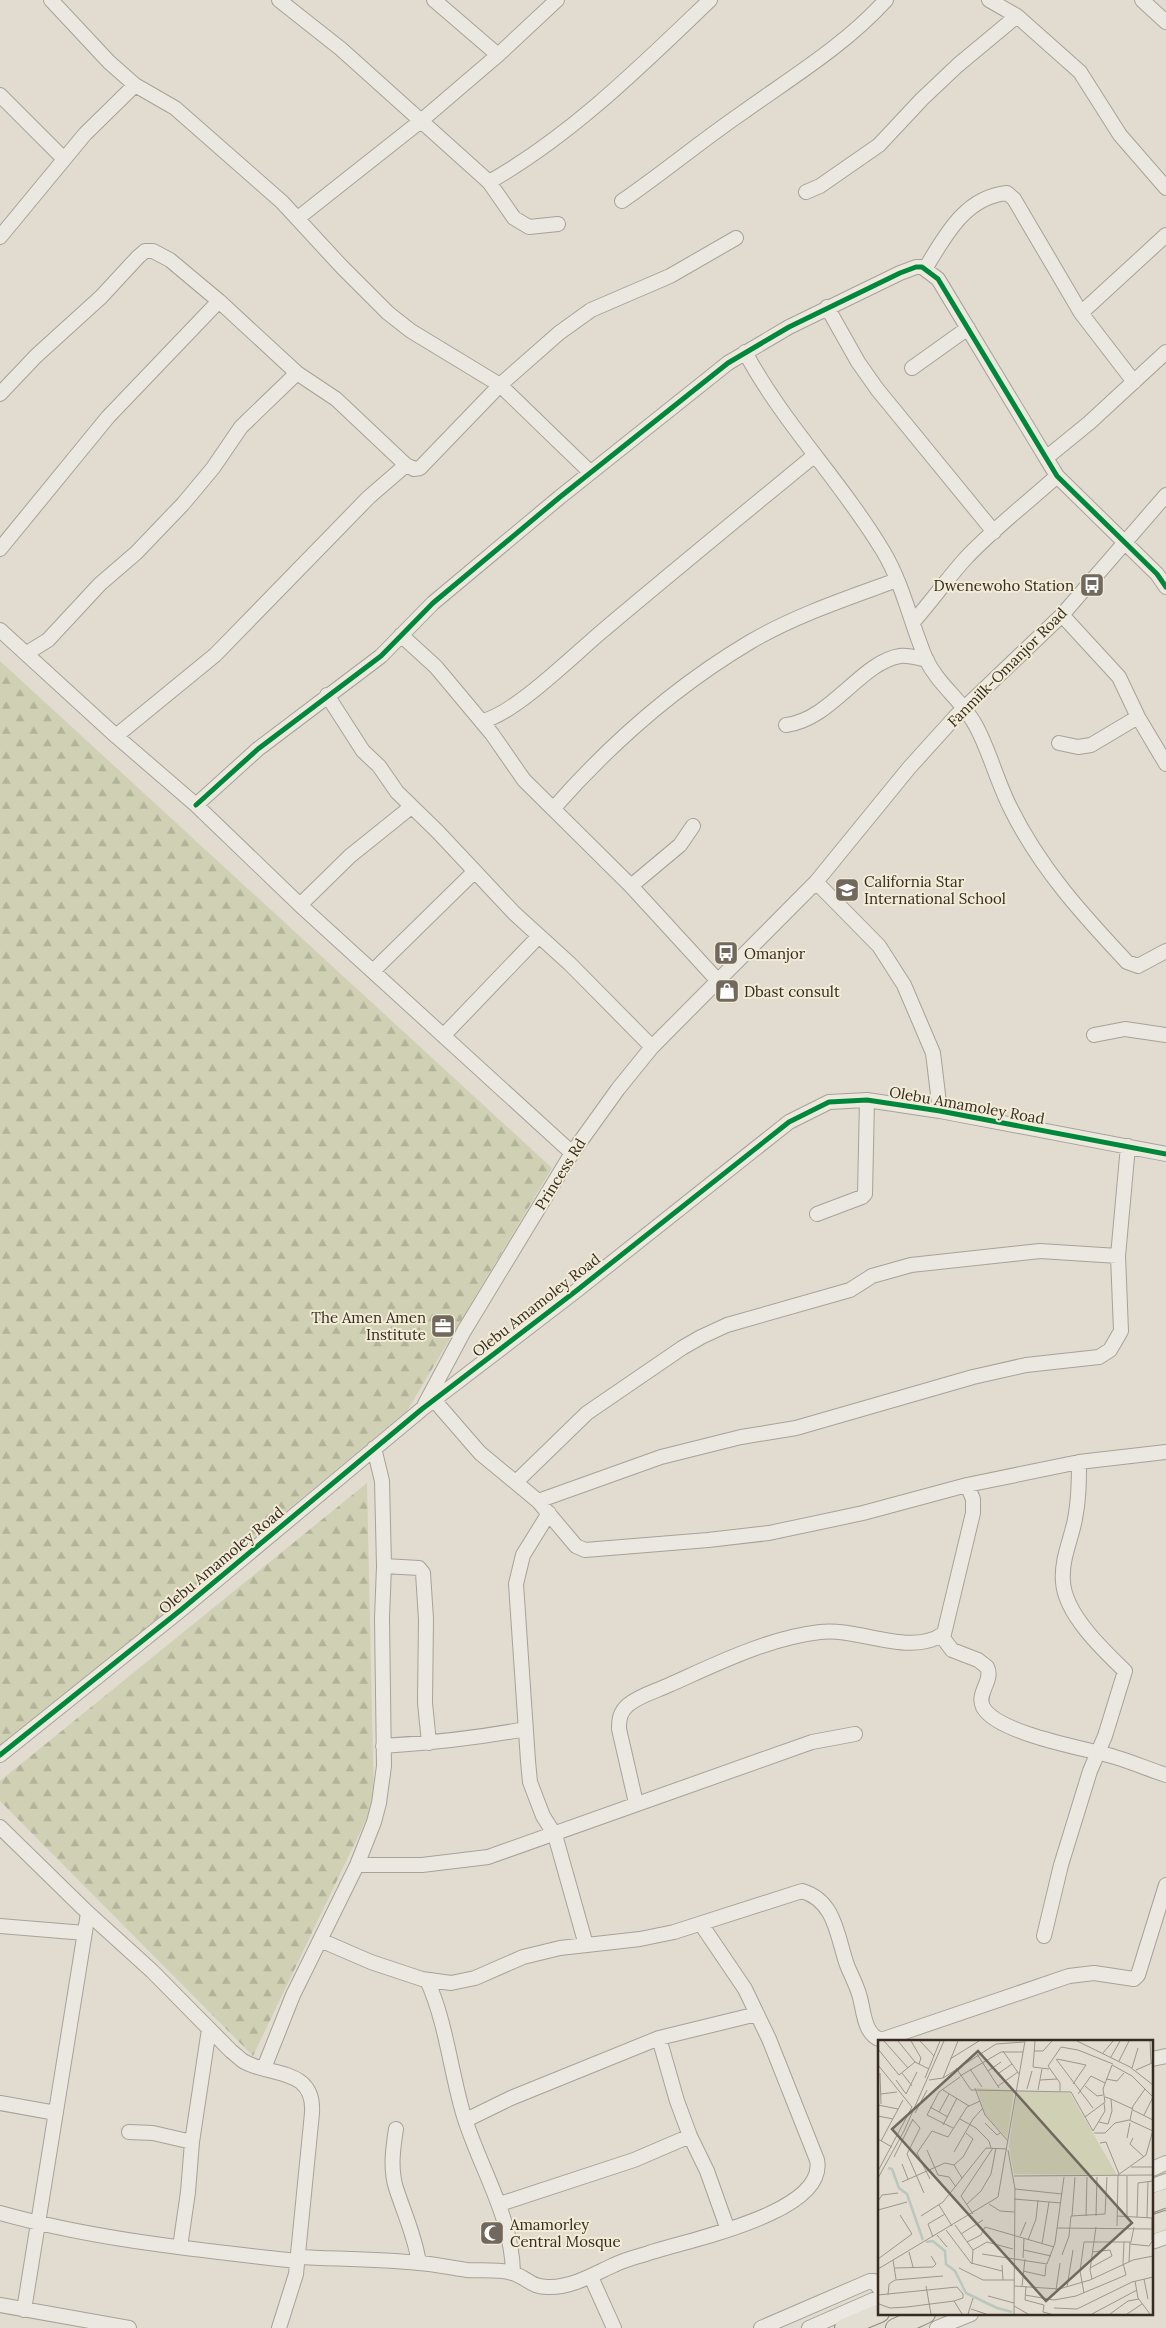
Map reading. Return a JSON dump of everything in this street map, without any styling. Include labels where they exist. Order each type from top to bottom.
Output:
[{"type":"main road","points":[[1154,2202],[1166,2198]]},
{"type":"main road","points":[[1154,2225],[1166,2220]]},
{"type":"main road","points":[[844,2328],[878,2314]]},
{"type":"main road","points":[[895,2328],[922,2316]]},
{"type":"street","points":[[51,0],[109,62],[135,85],[175,108],[253,175],[298,218],[342,268],[388,313],[411,331],[500,385],[590,472]]},
{"type":"street","points":[[279,0],[341,49],[489,182],[514,218],[529,227],[558,224]]},
{"type":"street","points":[[434,0],[498,55]]},
{"type":"street","points":[[298,218],[422,120],[498,55],[557,0]]},
{"type":"street","points":[[489,182],[518,166],[571,126],[710,0]]},
{"type":"street","points":[[622,201],[654,180],[735,117],[824,56],[849,36],[886,0]]},
{"type":"street","points":[[989,0],[1016,16],[1080,72],[1120,134],[1166,188]]},
{"type":"street","points":[[1142,0],[1166,22]]},
{"type":"street","points":[[806,192],[820,186],[879,145],[922,99],[958,65],[1016,16]]},
{"type":"street","points":[[0,237],[103,115],[135,85]]},
{"type":"street","points":[[0,95],[64,159]]},
{"type":"street","points":[[925,269],[960,216],[973,206],[998,194],[1007,193],[1014,198],[1081,313],[1134,382]]},
{"type":"street","points":[[1081,313],[1166,236]]},
{"type":"street","points":[[0,394],[36,356],[101,297],[145,251],[153,251],[170,260],[220,301],[297,373],[336,400],[406,465],[414,469],[420,468],[500,385],[542,346],[591,310],[670,276],[736,238]]},
{"type":"street","points":[[196,805],[258,749],[381,656],[433,603],[590,472],[711,376],[745,352],[827,307],[916,267],[925,269],[938,279],[1057,476],[1157,574],[1166,588]]},
{"type":"street","points":[[0,549],[108,417],[220,301]]},
{"type":"street","points":[[827,307],[858,362],[878,390],[994,532]]},
{"type":"street","points":[[912,368],[968,328]]},
{"type":"street","points":[[745,352],[760,379],[815,455],[850,499],[884,552],[897,580],[927,660],[934,673],[964,708],[982,737],[1010,807],[1038,858],[1060,886],[1128,962],[1138,966],[1166,951]]},
{"type":"street","points":[[1046,458],[1089,424],[1166,352]]},
{"type":"street","points":[[27,653],[48,640],[100,584],[136,553],[183,504],[213,468],[241,427],[297,373]]},
{"type":"street","points":[[482,721],[498,716],[548,677],[715,536],[815,455]]},
{"type":"street","points":[[116,736],[215,655],[369,497],[406,465]]},
{"type":"street","points":[[913,622],[965,560],[1057,476]]},
{"type":"street","name":"Fanmilk-Omanjor Road","points":[[816,882],[849,839],[909,768],[964,708],[1062,615],[1126,544],[1166,495]]},
{"type":"street","points":[[553,809],[588,770],[688,683],[750,642],[786,623],[897,580]]},
{"type":"street","points":[[1062,615],[1113,668],[1138,718],[1166,764]]},
{"type":"street","points":[[0,630],[116,736],[196,805],[300,905],[572,1153]]},
{"type":"street","points":[[402,635],[436,667],[482,721],[524,780],[631,886],[718,982]]},
{"type":"street","points":[[786,725],[800,723],[822,710],[881,663],[899,656],[911,656],[927,660]]},
{"type":"street","points":[[327,695],[363,751],[379,766],[397,792],[438,832],[474,872],[570,964],[652,1047]]},
{"type":"street","points":[[1059,743],[1078,747],[1091,745],[1138,718]]},
{"type":"street","points":[[300,905],[350,856],[411,807]]},
{"type":"street","points":[[631,886],[680,845],[693,826]]},
{"type":"street","points":[[374,971],[474,872]]},
{"type":"street","points":[[816,882],[879,946],[904,985],[933,1053],[940,1111]]},
{"type":"street","name":"Princess Rd","points":[[422,1409],[470,1320],[572,1153],[607,1104],[652,1047],[735,965],[767,929],[816,882]]},
{"type":"street","points":[[444,1036],[539,936]]},
{"type":"street","points":[[1094,1034],[1125,1029],[1166,1035]]},
{"type":"street","points":[[817,1214],[862,1197],[865,1194],[868,1100]]},
{"type":"street","name":"Olebu Amamoley Road","points":[[0,1755],[182,1609],[422,1409],[576,1291],[789,1122],[829,1102],[868,1100],[940,1111],[1166,1154]]},
{"type":"street","points":[[538,1501],[661,1457],[741,1437],[796,1428],[973,1377],[1026,1366],[1099,1357],[1110,1350],[1120,1331],[1118,1256],[1128,1146]]},
{"type":"street","points":[[516,1482],[587,1413],[694,1341],[727,1325],[842,1292],[872,1276],[911,1265],[1040,1252],[1118,1256]]},
{"type":"street","points":[[434,1400],[480,1453],[538,1501],[576,1546],[593,1551],[768,1533],[863,1513],[967,1485],[1079,1462],[1166,1452]]},
{"type":"street","points":[[264,2068],[292,1995],[357,1865],[374,1822],[378,1803],[384,1766],[382,1618],[384,1566],[382,1481],[374,1448]]},
{"type":"street","points":[[1044,1936],[1061,1865],[1125,1671],[1080,1622],[1071,1609],[1063,1584],[1065,1554],[1079,1495],[1079,1462]]},
{"type":"street","points":[[636,1803],[618,1720],[629,1704],[731,1657],[761,1646],[819,1632],[851,1632],[915,1643],[934,1640],[942,1634],[958,1580],[973,1513],[973,1499],[967,1485]]},
{"type":"street","points":[[549,1513],[523,1555],[516,1584],[530,1782],[543,1816],[555,1835],[586,1944]]},
{"type":"street","points":[[384,1566],[419,1568],[424,1572],[426,1619],[425,1703],[429,1744]]},
{"type":"street","points":[[942,1634],[946,1644],[952,1650],[978,1660],[987,1666],[989,1675],[981,1698],[984,1709],[994,1718],[1028,1733],[1097,1752],[1166,1775]]},
{"type":"street","points":[[383,1746],[429,1744],[481,1737],[526,1728]]},
{"type":"street","points":[[357,1865],[422,1865],[488,1857],[555,1835],[636,1803],[812,1742],[856,1734]]},
{"type":"street","points":[[0,1827],[88,1913],[152,1971],[243,2061],[296,2079],[304,2084],[311,2096],[312,2113],[298,2259],[290,2295],[279,2328]]},
{"type":"street","points":[[320,1940],[371,1962],[427,1980],[451,1983],[475,1978],[523,1957],[586,1944],[640,1939],[701,1924],[802,1891],[816,1896],[831,1914],[847,1965],[858,1992],[869,2031],[876,2038],[885,2040],[1069,1976],[1094,1973],[1134,1979],[1138,1975],[1149,1943],[1166,1885]]},
{"type":"street","points":[[24,2310],[88,1913]]},
{"type":"street","points":[[0,2213],[37,2223],[180,2247],[298,2259],[419,2263],[467,2270],[513,2273],[530,2284],[550,2287],[591,2277],[615,2264],[651,2252],[749,2224],[800,2195],[813,2183],[819,2167],[745,1989],[701,1924]]},
{"type":"street","points":[[0,1926],[85,1933]]},
{"type":"street","points":[[427,1980],[437,2001],[466,2120],[500,2204],[509,2237],[513,2273]]},
{"type":"street","points":[[466,2120],[511,2098],[658,2038],[757,2014]]},
{"type":"street","points":[[180,2247],[188,2192],[192,2142],[209,2029]]},
{"type":"street","points":[[658,2038],[677,2101],[690,2136],[708,2171],[728,2230]]},
{"type":"street","points":[[0,2103],[56,2113]]},
{"type":"street","points":[[396,2129],[392,2157],[396,2186],[416,2242],[419,2263]]},
{"type":"street","points":[[129,2132],[153,2134],[192,2142]]},
{"type":"street","points":[[500,2204],[634,2160],[690,2136]]},
{"type":"street","points":[[1154,2168],[1166,2163]]},
{"type":"street","points":[[1154,2185],[1166,2181]]},
{"type":"street","points":[[1154,2241],[1166,2237]]},
{"type":"street","points":[[591,2277],[614,2328]]},
{"type":"street","points":[[761,2328],[870,2281],[874,2280],[878,2286]]},
{"type":"street","points":[[809,2328],[878,2298]]},
{"type":"street","points":[[0,2305],[129,2328]]},
{"type":"street","points":[[937,2328],[966,2316]]},
{"type":"green space","points":[[0,661],[552,1168],[407,1411],[0,1749]]},
{"type":"green space","points":[[367,1483],[374,1803],[253,2056],[0,1801],[0,1781]]},
{"type":"cycle path","points":[[196,805],[258,749],[381,656],[433,603],[560,497],[728,363],[789,327],[916,267],[922,267],[938,279],[1057,476],[1157,574],[1166,587]]},
{"type":"cycle path","points":[[0,1755],[182,1609],[422,1409],[576,1291],[789,1122],[829,1102],[867,1100],[940,1111],[1166,1154]]},
{"type":"place","name":"Dwenewoho Station","points":[[1092,585]]},
{"type":"place","name":"California Star International School","points":[[847,890]]},
{"type":"place","name":"Omanjor","points":[[726,953]]},
{"type":"place","name":"Dbast consult","points":[[727,991]]},
{"type":"place","name":"The Amen Amen Institute","points":[[443,1326]]},
{"type":"place","name":"Amamorley Central Mosque","points":[[492,2233]]}]
